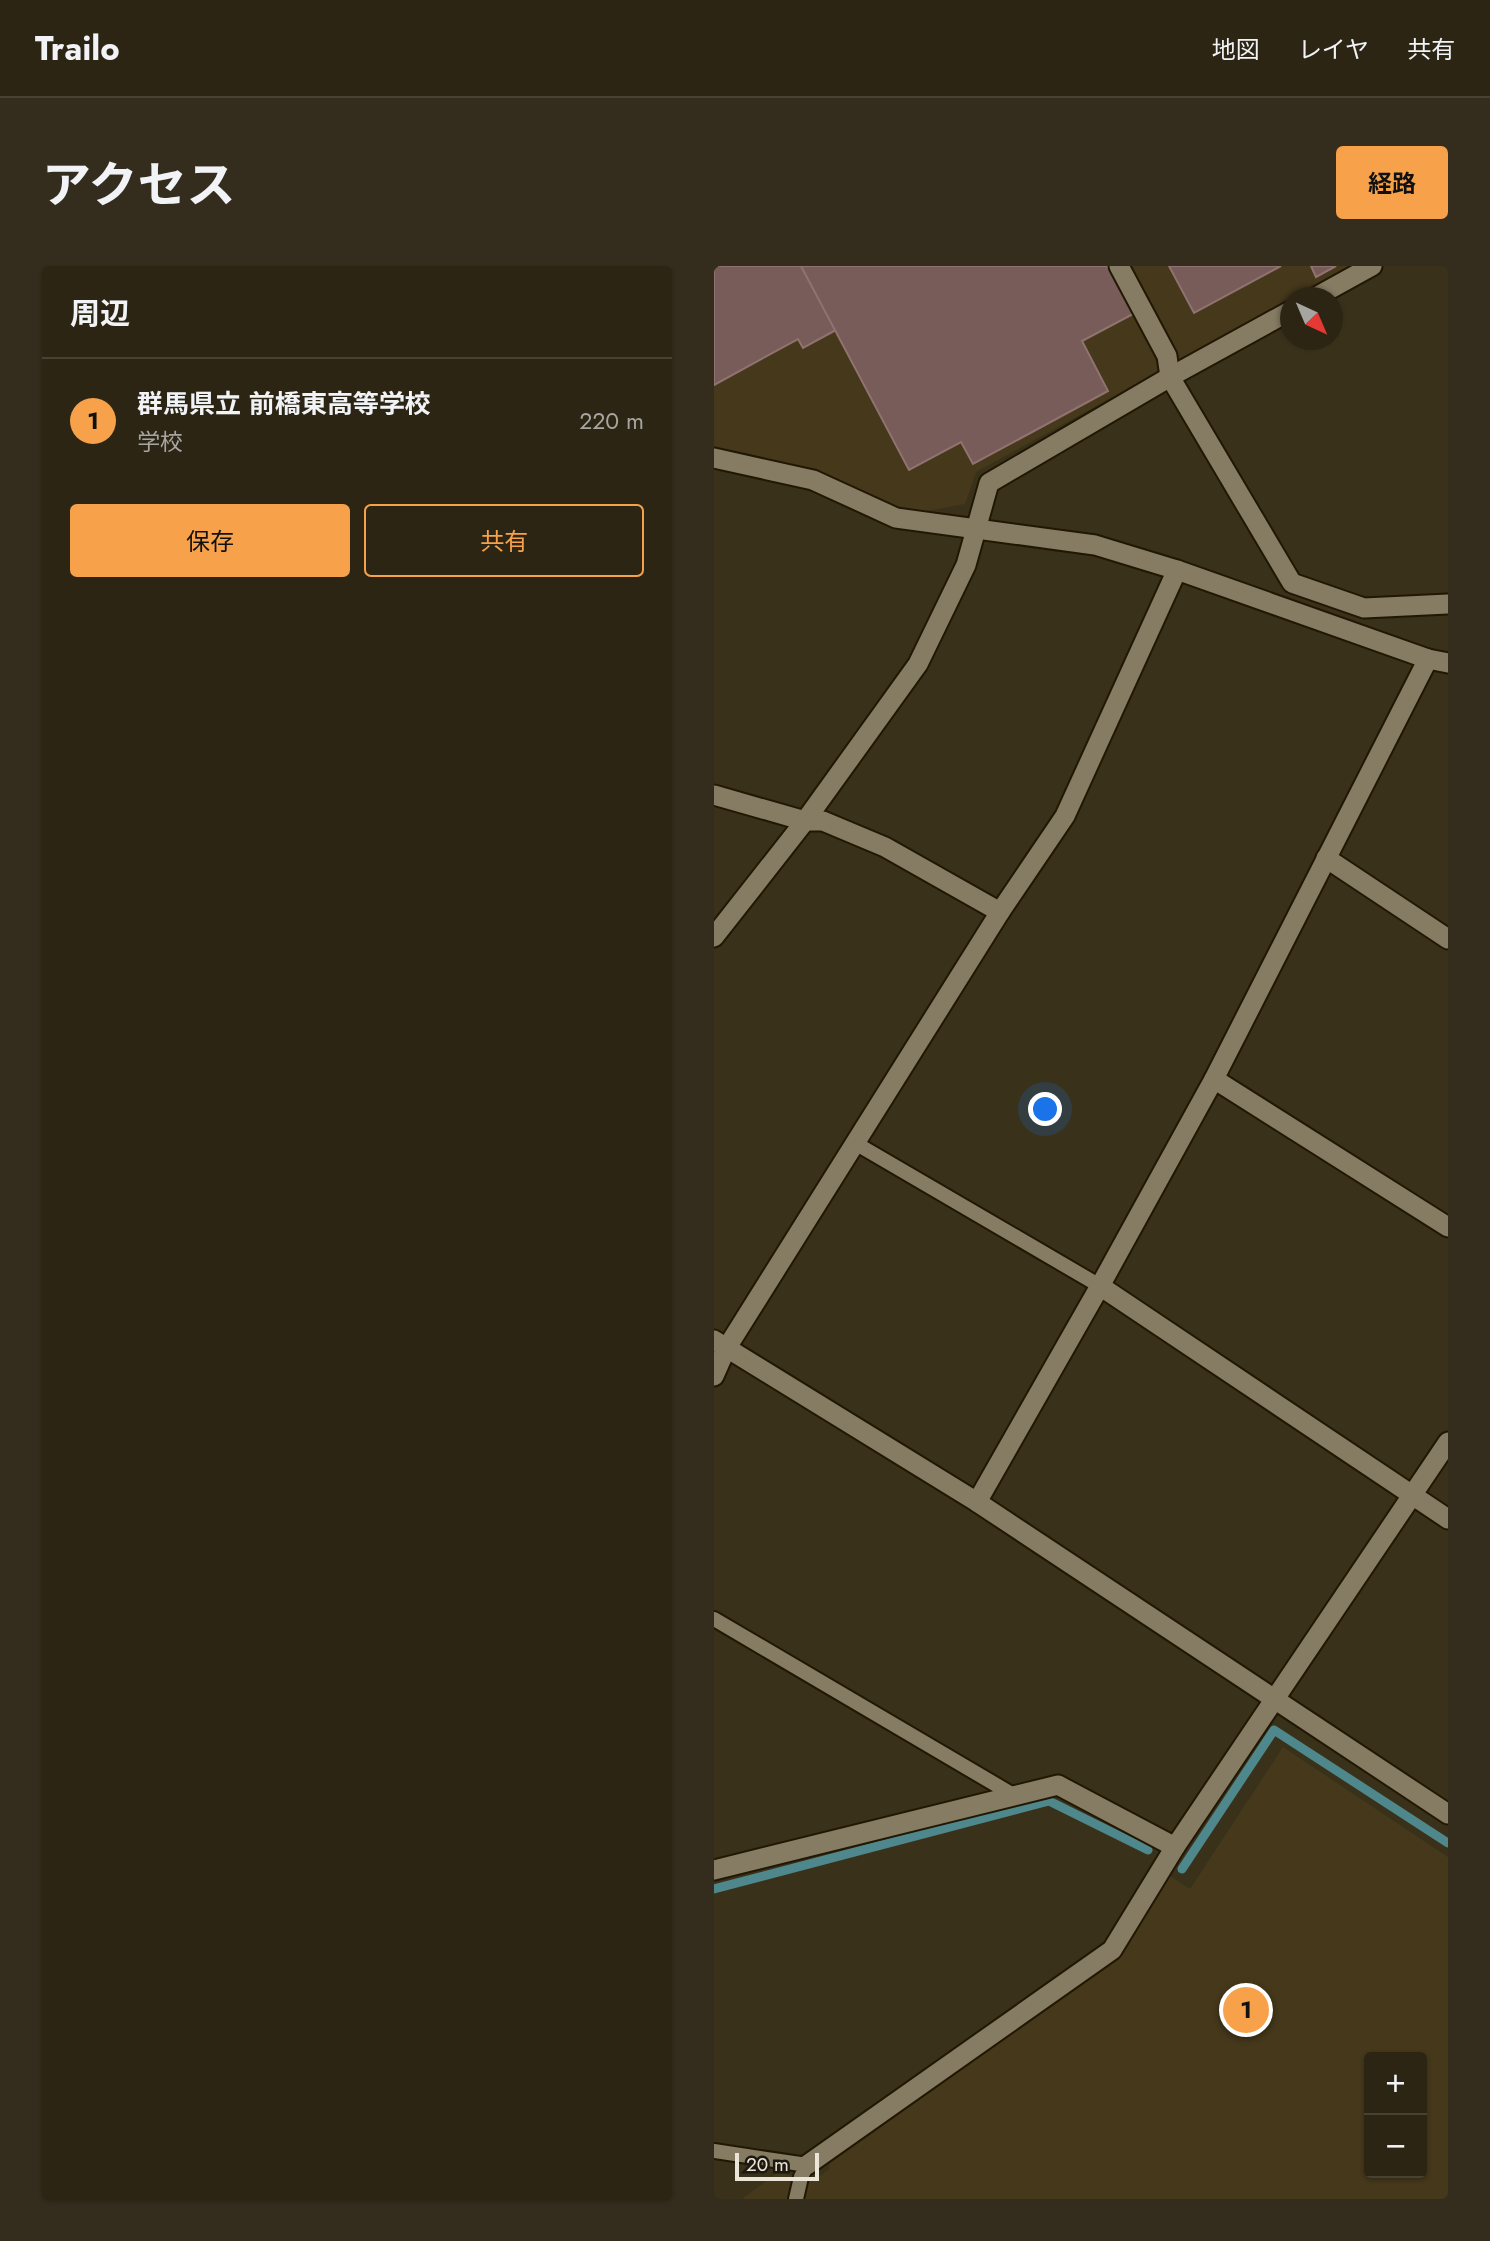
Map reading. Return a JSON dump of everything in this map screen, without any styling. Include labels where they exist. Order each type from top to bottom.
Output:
[{"type":"street","points":[[1119,266],[1167,356],[1170,377],[1293,583],[1364,608],[1448,604]]},
{"type":"street","points":[[1334,287],[1372,266]]},
{"type":"street","points":[[714,937],[805,821],[918,664],[966,565],[989,483],[1170,377],[1280,316]]},
{"type":"street","points":[[714,458],[813,480],[896,518],[1095,545],[1177,570],[1428,659],[1448,663]]},
{"type":"street","points":[[714,1376],[720,1345],[855,1143],[1000,912],[1065,816],[1177,570]]},
{"type":"street","points":[[1428,659],[1448,655]]},
{"type":"street","points":[[977,1502],[1214,1079],[1428,659]]},
{"type":"street","points":[[714,795],[805,821],[823,821],[885,847],[1000,912]]},
{"type":"street","points":[[1326,858],[1448,939]]},
{"type":"street","points":[[1214,1079],[1448,1227]]},
{"type":"street","points":[[1100,1286],[1448,1519]]},
{"type":"street","points":[[720,1345],[977,1502],[1448,1814]]},
{"type":"street","points":[[807,2165],[1112,1951],[1175,1847],[1448,1442]]},
{"type":"street","points":[[714,1870],[1058,1785],[1175,1847]]},
{"type":"lane","points":[[855,1143],[1100,1286]]},
{"type":"lane","points":[[714,1619],[1015,1796]]},
{"type":"lane","points":[[714,2151],[807,2165],[796,2199]]},
{"type":"shaded area","points":[[714,266],[1353,266],[1314,287],[1280,287],[1280,305],[976,472],[965,504],[911,514],[815,473],[714,451]]},
{"type":"shaded area","points":[[1283,1747],[1448,1857],[1448,2199],[742,2199],[777,2173],[816,2179],[829,2169],[830,2163],[1111,1963],[1167,1874],[1190,1889]]},
{"type":"building","points":[[714,266],[801,266],[836,330],[803,348],[798,339],[714,385]]},
{"type":"building","points":[[801,266],[1107,266],[1133,314],[1082,341],[1108,391],[973,464],[961,442],[909,470]]},
{"type":"building","points":[[1169,266],[1281,266],[1194,313]]},
{"type":"building","points":[[1311,266],[1336,266],[1316,277]]},
{"type":"waterway","points":[[1182,1869],[1274,1730],[1448,1843]]},
{"type":"waterway","points":[[714,1889],[1049,1801],[1148,1850]]},
{"type":"place","name":"群馬県立 前橋東高等学校","points":[[1246,2010]]}]
